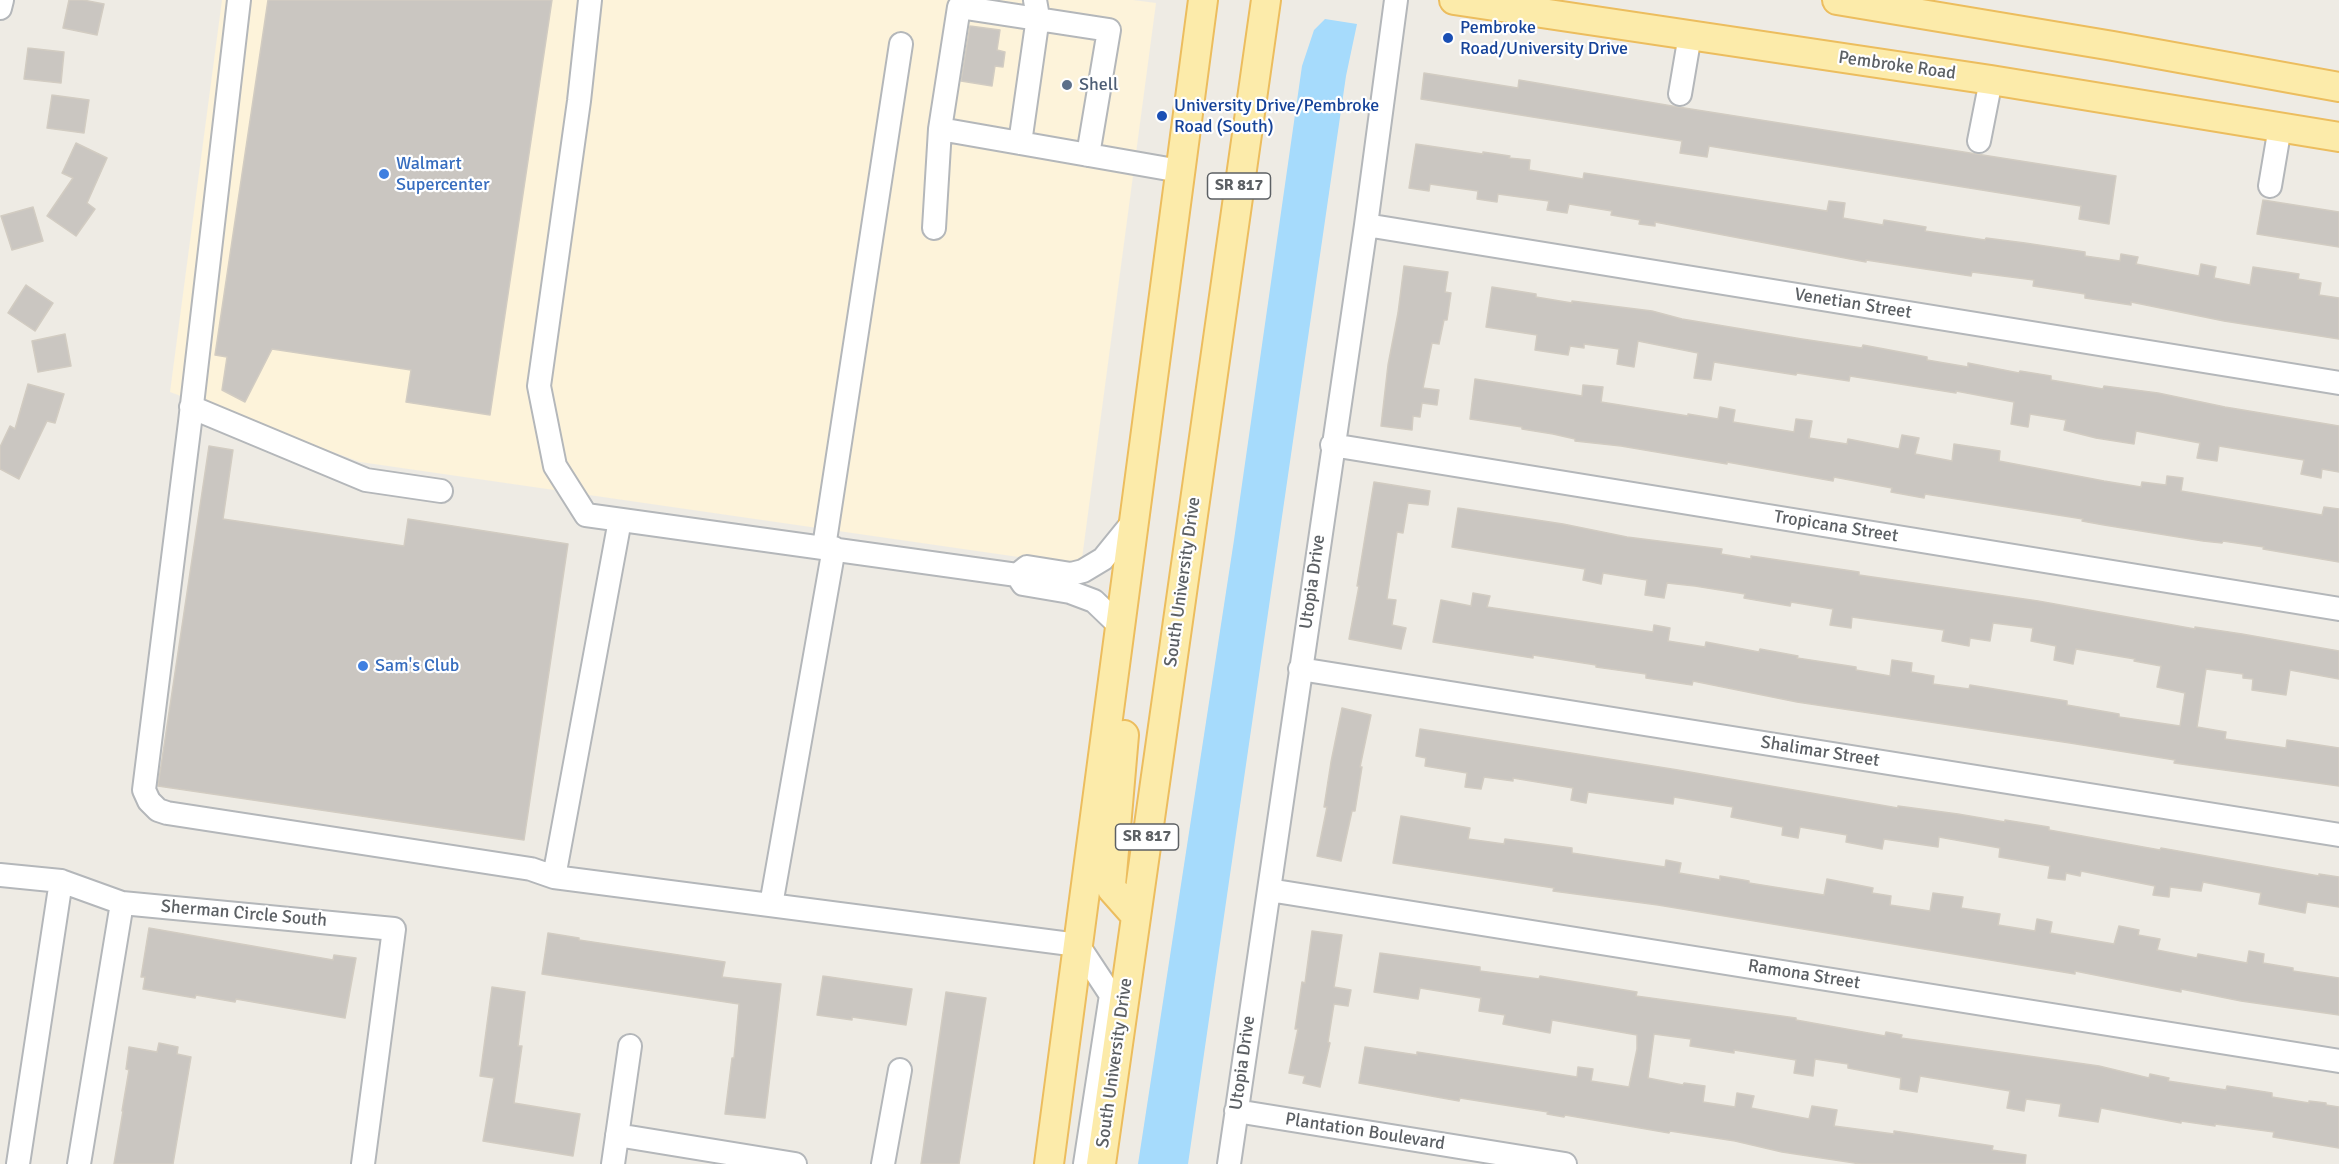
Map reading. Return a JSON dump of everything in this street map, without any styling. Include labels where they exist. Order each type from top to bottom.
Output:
[{"type":"main road","name":"SR 817","points":[[1049,1164],[1203,0]]},
{"type":"main road","name":"South University Drive","points":[[1101,1164],[1266,0]]},
{"type":"main road","name":"Pembroke Road","points":[[1454,0],[1991,80],[2339,137]]},
{"type":"main road","points":[[1849,1],[2339,87]]},
{"type":"main road","points":[[1125,587],[1134,618],[1111,885],[1136,916]]},
{"type":"street","points":[[0,8],[2,0]]},
{"type":"street","points":[[239,0],[192,407],[145,777],[144,790],[149,801],[158,810],[167,813],[531,869],[554,877],[1078,945],[1111,995],[1085,1164]]},
{"type":"street","points":[[590,0],[579,101],[539,386],[555,466],[586,515],[1017,575],[1027,567],[1071,574],[1083,572],[1103,559],[1134,522]]},
{"type":"street","name":"Utopia Drive","points":[[1229,1164],[1366,225],[1396,0]]},
{"type":"street","points":[[934,228],[940,129],[959,7],[1036,9],[1109,30],[1088,155]]},
{"type":"street","points":[[1020,143],[1036,9]]},
{"type":"street","points":[[1680,94],[1690,35]]},
{"type":"street","points":[[771,905],[829,548],[901,44]]},
{"type":"street","points":[[1979,141],[1991,80]]},
{"type":"street","points":[[2270,186],[2280,127]]},
{"type":"street","points":[[940,129],[1180,171]]},
{"type":"street","name":"Venetian Street","points":[[1366,225],[2339,383]]},
{"type":"street","points":[[192,407],[366,480],[441,491]]},
{"type":"street","name":"Tropicana Street","points":[[1332,446],[2339,609]]},
{"type":"street","points":[[554,877],[620,520]]},
{"type":"street","points":[[1017,575],[1023,584],[1070,592],[1094,601],[1120,626]]},
{"type":"street","name":"Shalimar Street","points":[[1300,669],[2339,835]]},
{"type":"street","points":[[0,875],[61,881],[122,903],[79,1164]]},
{"type":"street","points":[[18,1164],[61,881]]},
{"type":"street","name":"Ramona Street","points":[[1269,890],[2339,1061]]},
{"type":"street","name":"Sherman Circle South","points":[[122,903],[394,928],[363,1164]]},
{"type":"street","points":[[613,1164],[630,1046]]},
{"type":"street","points":[[883,1164],[900,1070]]},
{"type":"street","name":"Plantation Boulevard","points":[[1236,1111],[1565,1164]]},
{"type":"street","points":[[617,1135],[795,1164]]},
{"type":"shaded area","points":[[222,0],[1133,0],[1156,3],[1081,566],[360,462],[170,392]]},
{"type":"water","points":[[1325,19],[1357,24],[1346,76],[1188,1164],[1138,1164],[1234,540],[1302,66],[1314,30]]},
{"type":"building","points":[[69,0],[104,4],[97,35],[63,28]]},
{"type":"building","name":"Walmart Supercenter","points":[[268,0],[552,0],[490,415],[406,402],[411,370],[272,349],[245,402],[222,390],[227,357],[215,355]]},
{"type":"building","points":[[970,26],[1000,30],[997,50],[1005,52],[1003,67],[995,66],[992,86],[961,81]]},
{"type":"building","points":[[28,48],[64,52],[61,83],[24,79]]},
{"type":"building","points":[[1424,73],[1518,88],[1519,80],[2116,176],[2109,224],[2079,219],[2081,206],[1709,146],[1707,157],[1680,153],[1682,141],[1421,99]]},
{"type":"building","points":[[52,95],[89,100],[84,133],[47,128]]},
{"type":"building","points":[[76,143],[107,158],[87,203],[95,209],[76,236],[47,216],[73,178],[62,173]]},
{"type":"building","points":[[1416,144],[1530,160],[1529,170],[1583,179],[1584,173],[1827,211],[1829,201],[1845,203],[1843,218],[1883,225],[1884,220],[1926,227],[1925,231],[2085,252],[2085,256],[2120,261],[2121,254],[2138,257],[2136,264],[2199,276],[2201,264],[2216,267],[2214,278],[2250,285],[2253,267],[2299,274],[2298,279],[2321,283],[2319,295],[2339,298],[2339,339],[2224,321],[2131,302],[2131,305],[2085,298],[2085,294],[2033,286],[2034,280],[1972,272],[1971,276],[1866,260],[1866,262],[1655,222],[1655,226],[1639,224],[1640,220],[1611,215],[1612,211],[1569,204],[1567,213],[1547,210],[1549,201],[1498,194],[1497,202],[1477,199],[1478,191],[1430,184],[1429,191],[1409,188]]},
{"type":"building","points":[[2263,200],[2339,212],[2339,247],[2257,234]]},
{"type":"building","points":[[33,207],[43,241],[12,250],[1,216]]},
{"type":"building","points":[[1404,266],[1448,272],[1445,292],[1451,293],[1447,320],[1444,320],[1439,344],[1432,343],[1423,388],[1439,390],[1437,405],[1422,403],[1420,417],[1413,416],[1412,430],[1381,426]]},
{"type":"building","points":[[26,285],[53,303],[35,331],[8,313]]},
{"type":"building","points":[[1492,287],[1572,303],[1572,301],[1652,311],[1682,319],[1802,339],[1862,348],[1863,345],[1968,367],[1968,363],[2019,373],[2020,371],[2051,376],[2051,380],[2103,389],[2104,386],[2158,393],[2339,426],[2339,472],[2322,469],[2321,478],[2301,474],[2304,460],[2219,446],[2217,461],[2197,458],[2200,443],[2136,431],[2134,444],[2096,438],[2064,430],[2066,420],[2030,414],[2028,427],[2011,424],[2014,402],[1956,391],[1956,393],[1850,376],[1849,381],[1797,373],[1796,375],[1714,362],[1711,380],[1694,378],[1698,353],[1638,341],[1634,367],[1617,364],[1619,349],[1584,344],[1584,348],[1570,346],[1568,355],[1535,350],[1537,335],[1486,327]]},
{"type":"building","points":[[65,334],[71,366],[38,372],[32,341]]},
{"type":"building","points":[[1475,379],[1582,396],[1583,385],[1603,387],[1601,402],[1718,419],[1720,407],[1735,410],[1733,422],[1794,432],[1796,419],[1812,421],[1809,438],[1847,444],[1848,439],[1899,449],[1902,435],[1919,438],[1915,454],[1952,461],[1954,444],[2000,451],[1999,461],[2104,481],[2141,487],[2142,482],[2166,485],[2167,476],[2183,478],[2181,491],[2322,515],[2324,507],[2339,509],[2339,562],[2263,549],[2264,547],[2223,541],[2222,543],[2203,541],[1925,494],[1924,498],[1891,492],[1892,488],[1834,477],[1833,481],[1727,462],[1727,464],[1621,446],[1575,441],[1575,439],[1553,434],[1522,429],[1522,427],[1470,419]]},
{"type":"building","points":[[28,384],[64,394],[55,423],[47,421],[19,479],[0,469],[0,447],[10,426],[15,429]]},
{"type":"building","name":"Sam's Club","points":[[209,446],[233,450],[223,519],[404,546],[408,519],[568,544],[524,840],[158,786]]},
{"type":"building","points":[[1374,482],[1430,491],[1428,505],[1408,503],[1403,533],[1397,532],[1387,599],[1396,600],[1392,625],[1406,628],[1401,649],[1349,639]]},
{"type":"building","points":[[1458,508],[1563,524],[1627,537],[1722,549],[1721,554],[1751,559],[1751,556],[1859,572],[1859,575],[2038,601],[2195,629],[2195,627],[2242,634],[2339,651],[2339,679],[2290,670],[2286,695],[2252,690],[2253,679],[2243,678],[2243,674],[2206,669],[2197,727],[2226,732],[2225,739],[2286,748],[2287,740],[2339,748],[2339,786],[2174,763],[2175,760],[1797,702],[1693,681],[1692,685],[1646,678],[1646,674],[1596,667],[1596,665],[1533,655],[1533,658],[1433,642],[1441,600],[1471,606],[1473,593],[1490,596],[1487,607],[1653,632],[1654,625],[1670,628],[1668,641],[1705,647],[1706,642],[1759,652],[1760,649],[1798,656],[1797,658],[1856,667],[1856,670],[1890,676],[1892,660],[1912,663],[1911,672],[1934,676],[1933,684],[1969,689],[1970,685],[2067,701],[2067,705],[2119,714],[2119,717],[2180,726],[2185,693],[2157,687],[2161,666],[2076,649],[2073,664],[2054,660],[2056,646],[2031,641],[2033,628],[1993,623],[1990,641],[1970,638],[1969,646],[1942,641],[1944,630],[1852,617],[1851,628],[1830,625],[1833,609],[1791,602],[1790,606],[1744,598],[1745,594],[1695,586],[1667,583],[1664,598],[1645,595],[1647,580],[1603,573],[1601,584],[1583,580],[1585,569],[1452,547]]},
{"type":"building","points":[[1342,708],[1371,715],[1360,767],[1362,767],[1355,811],[1352,811],[1341,861],[1317,856],[1327,807],[1324,807],[1331,762]]},
{"type":"building","points":[[1420,729],[1898,808],[1898,806],[2049,827],[2049,830],[2160,850],[2161,848],[2319,876],[2319,874],[2339,877],[2339,907],[2307,902],[2305,913],[2259,904],[2261,893],[2203,882],[2201,891],[2170,887],[2169,897],[2153,895],[2155,886],[2081,871],[2080,876],[2066,873],[2065,880],[2048,878],[2050,866],[1999,857],[2000,848],[1939,837],[1938,847],[1884,839],[1882,849],[1846,842],[1847,835],[1800,827],[1798,838],[1782,835],[1783,827],[1731,817],[1733,807],[1674,797],[1673,804],[1588,792],[1586,803],[1571,800],[1573,788],[1513,778],[1513,781],[1484,777],[1481,789],[1465,787],[1467,773],[1425,766],[1426,758],[1416,756]]},
{"type":"building","points":[[1401,816],[1470,828],[1468,839],[1504,844],[1505,839],[1572,848],[1572,853],[1665,867],[1666,860],[1681,863],[1679,873],[1720,880],[1720,876],[1824,895],[1827,879],[1873,888],[1872,893],[1891,896],[1890,905],[1930,911],[1933,893],[1963,897],[1961,908],[2000,914],[1998,925],[2035,931],[2037,919],[2052,922],[2050,933],[2114,944],[2119,926],[2139,930],[2138,935],[2160,939],[2157,950],[2197,958],[2198,954],[2247,963],[2249,951],[2264,954],[2263,963],[2293,968],[2293,971],[2339,978],[2339,1015],[2241,1001],[2181,989],[2181,992],[2075,971],[2075,974],[1658,905],[1553,891],[1554,888],[1393,863]]},
{"type":"building","points":[[149,928],[333,960],[334,955],[356,958],[345,1018],[236,999],[235,1002],[196,995],[195,998],[143,989],[145,977],[141,977]]},
{"type":"building","points":[[1312,931],[1342,935],[1334,987],[1351,990],[1348,1006],[1334,1004],[1328,1042],[1330,1043],[1320,1087],[1303,1083],[1305,1076],[1289,1073],[1298,1029],[1295,1029],[1302,982],[1305,983]]},
{"type":"building","points":[[548,933],[579,938],[579,940],[725,962],[722,977],[781,984],[765,1118],[725,1114],[732,1058],[734,1058],[739,1004],[542,974]]},
{"type":"building","points":[[1380,953],[1480,967],[1480,971],[1539,979],[1540,976],[1637,992],[1636,996],[1796,1018],[1796,1020],[1885,1036],[1886,1032],[1902,1035],[1901,1038],[2099,1066],[2149,1078],[2150,1074],[2169,1078],[2168,1081],[2226,1090],[2227,1086],[2272,1093],[2272,1097],[2309,1103],[2309,1101],[2326,1103],[2326,1105],[2339,1107],[2339,1148],[2273,1137],[2274,1132],[2215,1124],[2215,1126],[2181,1121],[2181,1123],[2101,1108],[2098,1122],[2059,1116],[2061,1104],[2026,1099],[2024,1111],[2007,1108],[2010,1091],[1920,1076],[1917,1092],[1900,1089],[1901,1078],[1848,1068],[1848,1064],[1815,1059],[1813,1076],[1794,1073],[1796,1060],[1690,1046],[1691,1039],[1654,1034],[1648,1078],[1683,1085],[1684,1083],[1705,1086],[1703,1102],[1735,1107],[1737,1093],[1754,1096],[1751,1108],[1809,1119],[1812,1106],[1837,1110],[1834,1126],[1894,1134],[1894,1131],[1993,1146],[1992,1150],[2026,1155],[2025,1164],[1861,1164],[1782,1152],[1735,1141],[1670,1131],[1669,1133],[1565,1115],[1564,1117],[1547,1114],[1548,1112],[1460,1098],[1459,1101],[1359,1083],[1365,1047],[1417,1055],[1417,1052],[1577,1077],[1578,1067],[1593,1069],[1591,1081],[1629,1087],[1637,1049],[1637,1035],[1552,1020],[1550,1033],[1503,1024],[1505,1015],[1479,1011],[1481,998],[1420,988],[1418,999],[1374,992]]},
{"type":"building","points":[[823,976],[912,989],[906,1025],[852,1017],[852,1020],[817,1015]]},
{"type":"building","points":[[492,987],[525,992],[518,1046],[522,1046],[514,1103],[580,1114],[573,1156],[483,1141],[494,1078],[480,1076]]},
{"type":"building","points":[[946,992],[986,998],[959,1164],[921,1164]]},
{"type":"building","points":[[159,1043],[178,1047],[177,1054],[191,1057],[173,1164],[114,1164],[129,1070],[126,1069],[129,1047],[157,1052]]},
{"type":"place","name":"Pembroke Road/University Drive","points":[[1448,38]]},
{"type":"place","name":"Shell","points":[[1067,85]]},
{"type":"place","name":"University Drive/Pembroke Road (South)","points":[[1162,116]]},
{"type":"place","name":"Walmart Supercenter","points":[[384,174]]},
{"type":"place","name":"Sam's Club","points":[[363,666]]}]
